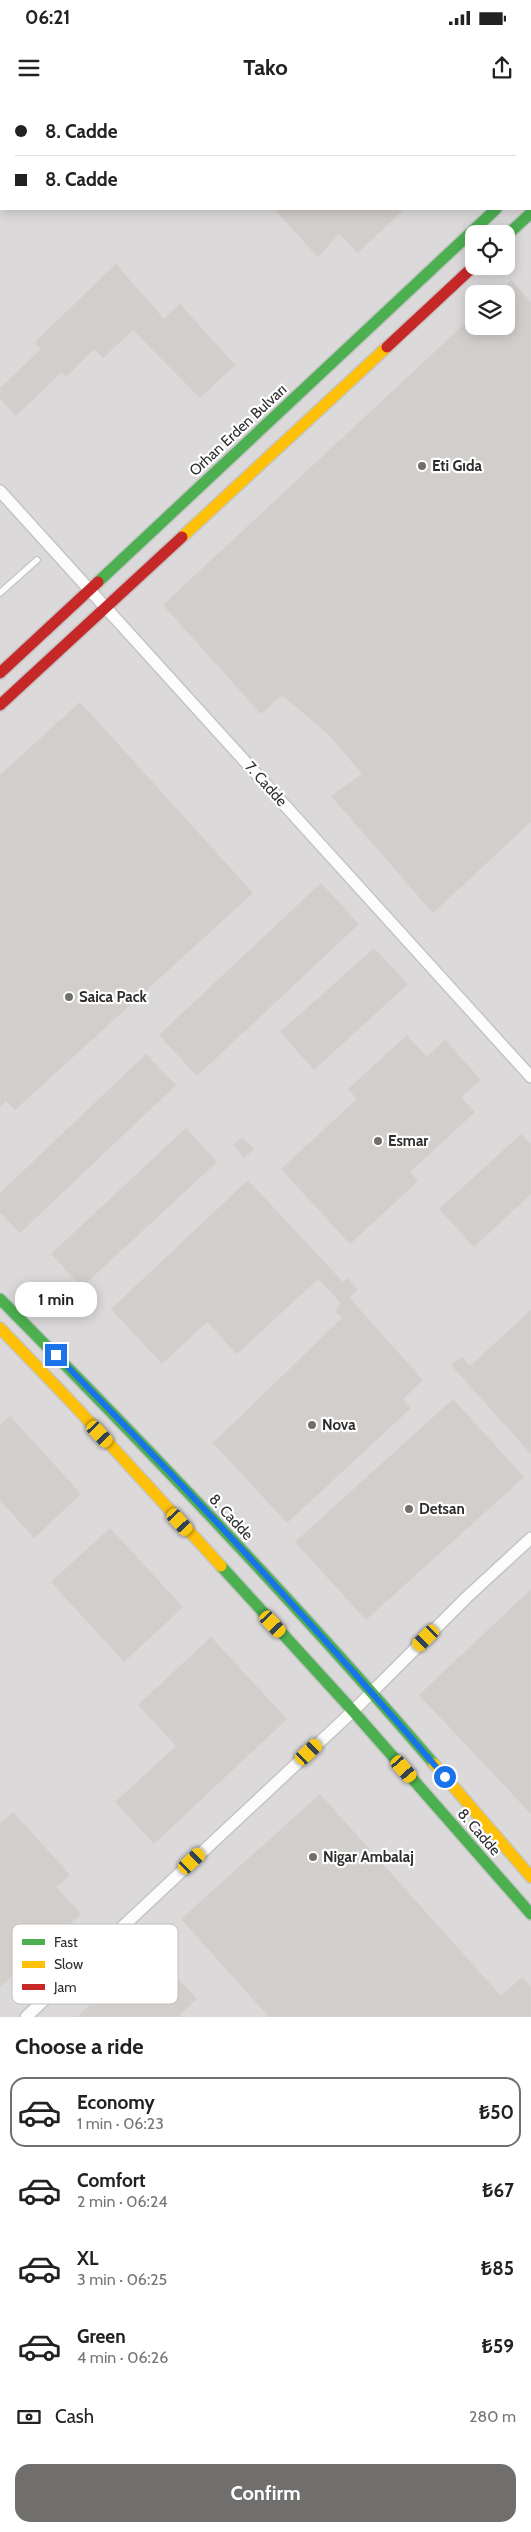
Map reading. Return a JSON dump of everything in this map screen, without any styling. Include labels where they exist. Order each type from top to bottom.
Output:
[{"type":"street","name":"Orhan Erden Bulvarı","points":[[0,673],[495,210]]},
{"type":"street","points":[[515,227],[531,212]]},
{"type":"street","points":[[0,705],[108,608],[465,274]]},
{"type":"street","name":"7. Cadde","points":[[0,491],[91,589],[531,1077]]},
{"type":"street","name":"8. Cadde","points":[[0,1299],[139,1439],[372,1692],[531,1876]]},
{"type":"street","name":"8. Cadde","points":[[0,1328],[74,1405],[353,1711],[531,1914]]},
{"type":"street","points":[[125,1924],[353,1711],[467,1597],[531,1538]]},
{"type":"street","points":[[26,2017],[40,2004]]},
{"type":"lane","points":[[0,593],[37,560]]},
{"type":"shaded area","points":[[0,210],[531,210],[531,2017],[0,2017]]},
{"type":"building","points":[[275,210],[403,210],[358,253],[339,234],[318,257]]},
{"type":"building","points":[[116,264],[164,319],[180,304],[235,365],[200,398],[133,330],[103,358],[94,349],[66,377],[62,372],[16,416],[0,399],[0,388],[41,349],[35,342]]},
{"type":"building","name":"Eti Gıda","points":[[511,280],[531,302],[531,822],[433,913],[331,796],[362,774],[327,733],[282,695],[261,714],[163,605],[465,323],[465,335],[515,335],[515,285],[506,285]]},
{"type":"building","name":"Saica Pack","points":[[80,702],[253,893],[15,1110],[6,1101],[0,1107],[0,775]]},
{"type":"building","points":[[321,883],[359,924],[197,1076],[159,1035]]},
{"type":"building","points":[[374,948],[408,984],[314,1070],[280,1032]]},
{"type":"building","name":"Esmar","points":[[407,1035],[427,1057],[445,1040],[481,1080],[461,1097],[475,1112],[410,1172],[418,1181],[350,1244],[281,1169],[357,1099],[348,1089]]},
{"type":"building","points":[[146,1054],[176,1085],[20,1233],[0,1212],[0,1193]]},
{"type":"building","points":[[186,1128],[217,1162],[82,1287],[51,1254]]},
{"type":"building","points":[[521,1134],[531,1144],[531,1194],[474,1247],[439,1209]]},
{"type":"building","points":[[242,1137],[254,1149],[244,1158],[233,1145]]},
{"type":"building","points":[[248,1180],[343,1282],[347,1278],[358,1290],[350,1297],[423,1380],[403,1399],[411,1408],[287,1523],[213,1443],[342,1318],[335,1311],[341,1303],[318,1279],[237,1354],[207,1322],[162,1364],[111,1309]]},
{"type":"building","points":[[531,1310],[531,1454],[451,1365],[462,1357],[470,1366]]},
{"type":"building","name":"Detsan","points":[[453,1399],[524,1477],[366,1620],[295,1542]]},
{"type":"building","points":[[10,1416],[81,1494],[34,1538],[0,1500],[0,1425]]},
{"type":"building","points":[[110,1528],[183,1607],[124,1662],[51,1582]]},
{"type":"building","points":[[531,1589],[531,1814],[419,1695]]},
{"type":"building","points":[[211,1637],[287,1719],[154,1844],[115,1802],[176,1746],[138,1705]]},
{"type":"building","name":"Nigar Ambalaj","points":[[320,1794],[501,1996],[522,1977],[531,1987],[531,2017],[269,2017],[181,1919]]},
{"type":"building","points":[[13,1812],[70,1875],[56,1887],[81,1914],[70,1924],[12,1924],[12,1976],[0,1987],[0,1823]]},
{"type":"building","points":[[178,1979],[197,1999],[178,2017],[77,2017],[91,2004],[178,2004]]},
{"type":"traffic: fast","points":[[98,582],[495,210]]},
{"type":"traffic: fast","points":[[515,228],[531,213]]},
{"type":"traffic: fast","points":[[0,1299],[221,1527],[434,1764]]},
{"type":"traffic: fast","points":[[221,1566],[353,1711],[531,1914]]},
{"type":"traffic: slow","points":[[182,537],[387,347]]},
{"type":"traffic: slow","points":[[0,1328],[74,1405],[221,1566]]},
{"type":"traffic: slow","points":[[434,1764],[531,1877]]},
{"type":"traffic: jam","points":[[387,347],[465,274]]},
{"type":"traffic: jam","points":[[0,705],[182,537]]},
{"type":"traffic: jam","points":[[0,673],[98,582]]},
{"type":"place","name":"Eti Gıda","points":[[422,466]]},
{"type":"place","name":"Saica Pack","points":[[69,997]]},
{"type":"place","name":"Esmar","points":[[378,1141]]},
{"type":"place","name":"Nova","points":[[312,1425]]},
{"type":"place","name":"Detsan","points":[[409,1509]]},
{"type":"place","name":"Nigar Ambalaj","points":[[313,1857]]},
{"type":"route","points":[[56,1355],[165,1467],[372,1692],[445,1777]]}]
